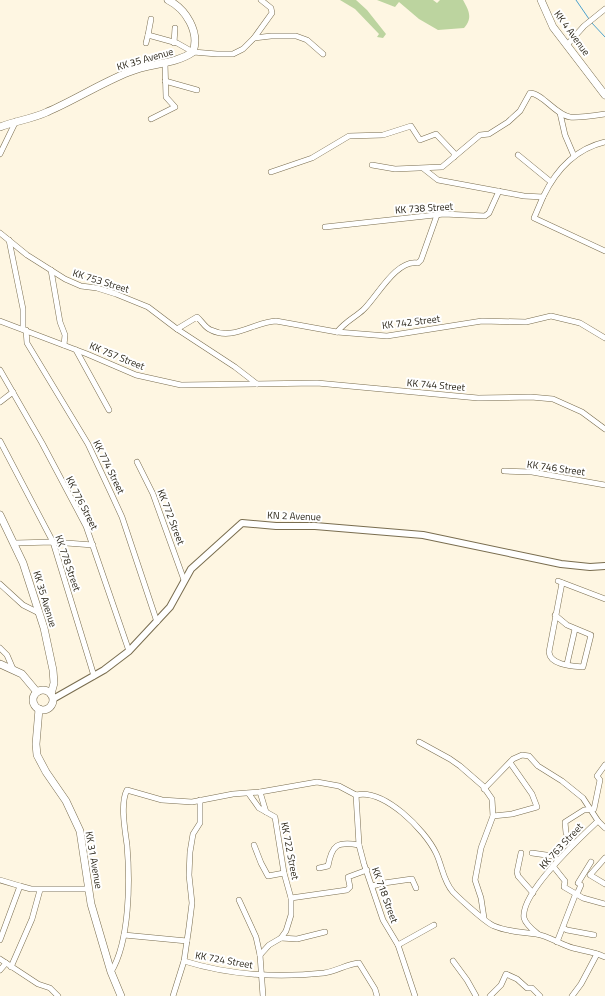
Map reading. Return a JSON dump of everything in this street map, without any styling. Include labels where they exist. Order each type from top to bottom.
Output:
[{"type":"main road","points":[[168,0],[186,15],[192,26],[196,38],[193,52]]},
{"type":"main road","name":"KK 4 Avenue","points":[[541,0],[553,27],[605,96]]},
{"type":"main road","name":"KK 35 Avenue","points":[[1,124],[46,112],[79,98],[105,82],[131,71],[184,58],[193,52]]},
{"type":"main road","name":"KK 35 Avenue","points":[[0,515],[15,543],[30,581],[53,670],[54,683],[52,697]]},
{"type":"main road","points":[[0,664],[14,669],[22,674],[37,692]]},
{"type":"main road","points":[[44,690],[52,697],[49,708],[39,709],[33,701],[37,692],[44,690]]},
{"type":"main road","name":"KK 31 Avenue","points":[[39,709],[36,744],[37,755],[46,772],[64,798],[80,832],[91,904],[111,972],[121,996]]},
{"type":"street","points":[[148,35],[174,43],[193,52],[233,54],[243,49],[254,38],[272,13],[271,8],[261,0]]},
{"type":"street","points":[[567,45],[587,24],[605,10]]},
{"type":"street","points":[[146,43],[151,19]]},
{"type":"street","points":[[174,43],[175,28]]},
{"type":"street","points":[[254,38],[271,36],[300,36],[307,40],[322,54]]},
{"type":"street","points":[[151,119],[175,107],[166,98],[165,63]]},
{"type":"street","points":[[165,81],[197,90]]},
{"type":"street","points":[[372,165],[395,169],[424,169],[442,167],[480,135],[489,134],[508,122],[520,111],[530,93],[539,96],[560,113],[571,117],[605,114]]},
{"type":"street","points":[[560,113],[565,135],[574,156]]},
{"type":"street","points":[[0,154],[16,121]]},
{"type":"street","points":[[271,172],[312,158],[349,136],[383,135],[411,126],[420,140],[436,134],[454,153],[454,157]]},
{"type":"street","points":[[605,142],[596,144],[574,156],[551,182],[534,218],[605,251]]},
{"type":"street","points":[[518,156],[551,182]]},
{"type":"street","points":[[424,169],[438,180],[524,196],[543,197]]},
{"type":"street","name":"KK 738 Street","points":[[325,227],[444,214],[485,216],[489,213],[499,191]]},
{"type":"street","points":[[337,332],[348,320],[363,310],[388,279],[412,262],[418,263],[421,260],[437,215]]},
{"type":"street","name":"KK 753 Street","points":[[0,233],[27,255],[71,283],[116,294],[148,307],[178,330],[235,367],[257,384]]},
{"type":"street","name":"KK 774 Street","points":[[9,240],[23,310],[24,329],[27,344],[88,444],[122,517],[157,622]]},
{"type":"street","points":[[51,270],[60,322],[65,335],[64,345]]},
{"type":"street","name":"KK 742 Street","points":[[178,330],[197,317],[208,329],[216,332],[238,332],[267,322],[276,321],[337,332],[387,336],[482,321],[526,322],[551,316],[580,323],[605,338]]},
{"type":"street","name":"KK 757 Street","points":[[0,321],[75,349],[136,375],[180,385],[257,384]]},
{"type":"street","points":[[75,349],[109,410]]},
{"type":"street","name":"KK 776 Street","points":[[0,370],[86,526],[129,652]]},
{"type":"street","name":"KK 744 Street","points":[[257,384],[317,383],[478,398],[531,397],[553,399],[582,412],[605,429]]},
{"type":"street","points":[[0,402],[13,392]]},
{"type":"street","name":"KK 778 Street","points":[[0,441],[53,542],[94,676]]},
{"type":"street","name":"KK 772 Street","points":[[137,462],[153,494],[184,580]]},
{"type":"street","name":"KK 746 Street","points":[[504,471],[532,472],[605,485]]},
{"type":"street","name":"KN 2 Avenue","points":[[52,697],[94,676],[129,652],[157,622],[176,598],[184,580],[198,562],[242,523],[276,526],[315,526],[423,535],[561,564],[590,567],[605,564]]},
{"type":"street","points":[[15,543],[53,542],[93,545]]},
{"type":"street","points":[[555,615],[561,621],[575,629],[590,634],[591,636],[584,666],[552,660],[549,655],[555,615],[560,582],[605,599]]},
{"type":"street","points":[[0,584],[23,605],[39,613]]},
{"type":"street","points":[[567,664],[575,629]]},
{"type":"street","points":[[0,648],[7,656],[14,669]]},
{"type":"street","points":[[419,742],[450,759],[484,789],[492,799],[493,816],[481,848],[475,880],[481,898],[484,918]]},
{"type":"street","points":[[484,789],[513,758],[522,755],[529,756],[538,766],[562,781],[584,798],[598,821]]},
{"type":"street","points":[[493,816],[512,814],[537,807],[532,794],[510,764]]},
{"type":"street","points":[[574,844],[566,833],[565,822],[584,810],[594,809],[600,780],[597,776],[605,765]]},
{"type":"street","points":[[111,972],[118,960],[124,935],[128,860],[124,801],[127,790],[162,800],[181,802],[233,794],[249,794],[317,782],[339,786],[356,795],[376,796],[393,805],[404,814],[427,838],[436,853],[447,884],[453,892],[484,918],[487,923],[500,928],[538,934],[572,948],[605,957]]},
{"type":"street","name":"KK 722 Street","points":[[260,792],[266,812]]},
{"type":"street","name":"KK 722 Street","points":[[249,794],[259,808],[275,818],[284,873],[291,898],[290,920],[281,938],[269,945],[260,955]]},
{"type":"street","name":"KK 718 Street","points":[[356,795],[359,845],[383,920],[398,946],[415,996]]},
{"type":"street","points":[[173,996],[184,961],[187,941],[192,903],[189,875],[190,852],[192,834],[200,823],[200,800]]},
{"type":"street","name":"KK 763 Street","points":[[538,934],[524,919],[525,910],[534,893],[552,866],[598,821],[605,828]]},
{"type":"street","points":[[319,868],[328,866],[330,855],[335,847],[342,844],[359,845]]},
{"type":"street","points":[[254,845],[268,876],[284,873]]},
{"type":"street","points":[[520,853],[518,876],[534,893]]},
{"type":"street","points":[[532,853],[553,856],[558,860]]},
{"type":"street","points":[[605,858],[590,875],[605,884]]},
{"type":"street","points":[[557,942],[580,885],[578,883],[591,862]]},
{"type":"street","points":[[600,863],[605,867]]},
{"type":"street","points":[[552,866],[565,880],[564,887],[583,898],[605,904]]},
{"type":"street","points":[[291,898],[347,890],[350,887],[348,877],[367,870]]},
{"type":"street","points":[[372,886],[412,879],[416,888]]},
{"type":"street","points":[[0,880],[40,890],[89,889]]},
{"type":"street","points":[[0,940],[20,886]]},
{"type":"street","points":[[11,967],[29,926],[40,890]]},
{"type":"street","points":[[239,900],[254,930],[260,955],[263,996]]},
{"type":"street","points":[[398,946],[434,925]]},
{"type":"street","points":[[563,928],[594,935]]},
{"type":"street","points":[[281,938],[297,939],[325,932]]},
{"type":"street","name":"KK 724 Street","points":[[124,935],[187,941]]},
{"type":"street","points":[[572,996],[581,984],[597,954]]},
{"type":"street","points":[[0,959],[38,984],[50,988],[58,996]]},
{"type":"street","name":"KK 724 Street","points":[[184,961],[233,972],[262,975],[325,973],[359,963],[375,989],[377,996]]},
{"type":"street","points":[[453,961],[467,980],[476,996]]},
{"type":"street","points":[[0,970],[6,963]]},
{"type":"street","points":[[490,996],[500,985],[506,974],[517,979],[528,988],[532,988],[540,996]]},
{"type":"green space","points":[[340,0],[356,0],[367,10],[386,34],[383,38],[377,37],[379,34],[355,9]]},
{"type":"green space","points":[[377,0],[433,0],[437,3],[440,0],[463,0],[469,14],[469,18],[464,28],[438,30],[419,19],[399,2],[395,7]]},
{"type":"waterway","points":[[576,0],[589,19]]},
{"type":"waterway","points":[[591,22],[605,37]]}]
